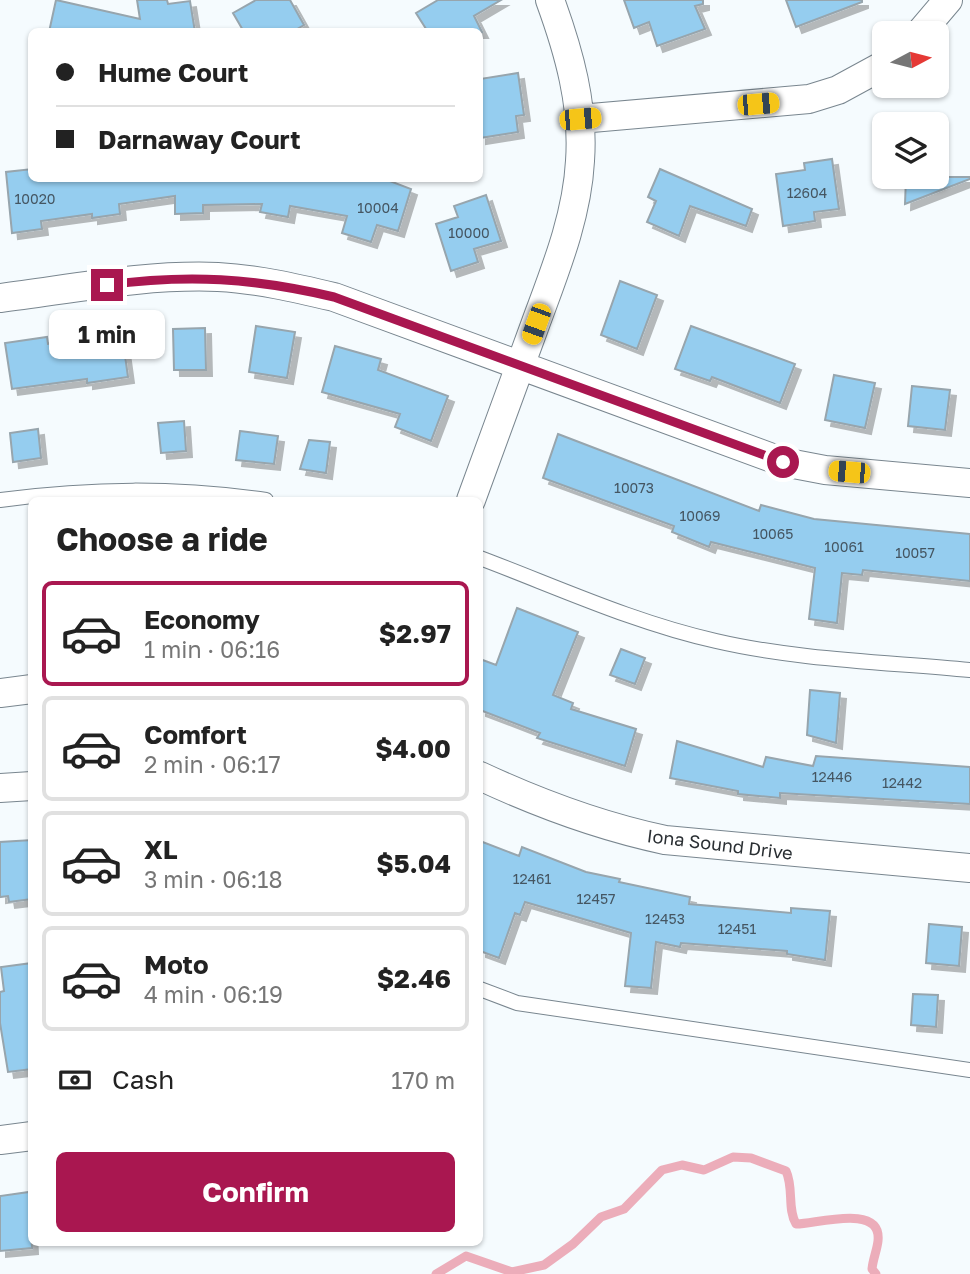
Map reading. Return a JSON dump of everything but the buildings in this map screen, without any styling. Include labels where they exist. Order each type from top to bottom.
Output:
[{"type":"street","points":[[472,497],[560,258],[576,193],[580,161],[580,119],[566,45],[550,0]]},
{"type":"street","points":[[930,21],[948,0]]},
{"type":"street","points":[[580,119],[809,99],[838,90],[872,72]]},
{"type":"street","points":[[0,298],[160,278],[219,277],[277,284],[334,297],[783,462],[824,470],[970,483]]},
{"type":"street","points":[[0,693],[28,690]]},
{"type":"street","name":"Iona Sound Drive","points":[[483,777],[547,807],[617,830],[665,840],[970,869]]},
{"type":"street","points":[[0,788],[28,786]]},
{"type":"street","points":[[0,1140],[28,1136]]},
{"type":"lane","points":[[0,499],[134,488],[204,491],[245,497]]},
{"type":"lane","points":[[483,559],[654,623],[715,641],[778,652],[970,670]]},
{"type":"lane","points":[[483,990],[517,1003],[970,1070]]},
{"type":"waterway","points":[[436,1274],[466,1256],[512,1272],[544,1265],[573,1244],[601,1217],[624,1209],[662,1170],[682,1165],[704,1170],[733,1157],[751,1158],[786,1171],[796,1224],[845,1218],[869,1222],[876,1229],[878,1241],[872,1269],[876,1274]]},
{"type":"route","points":[[107,285],[160,278],[219,277],[277,284],[334,297],[783,462]]}]
